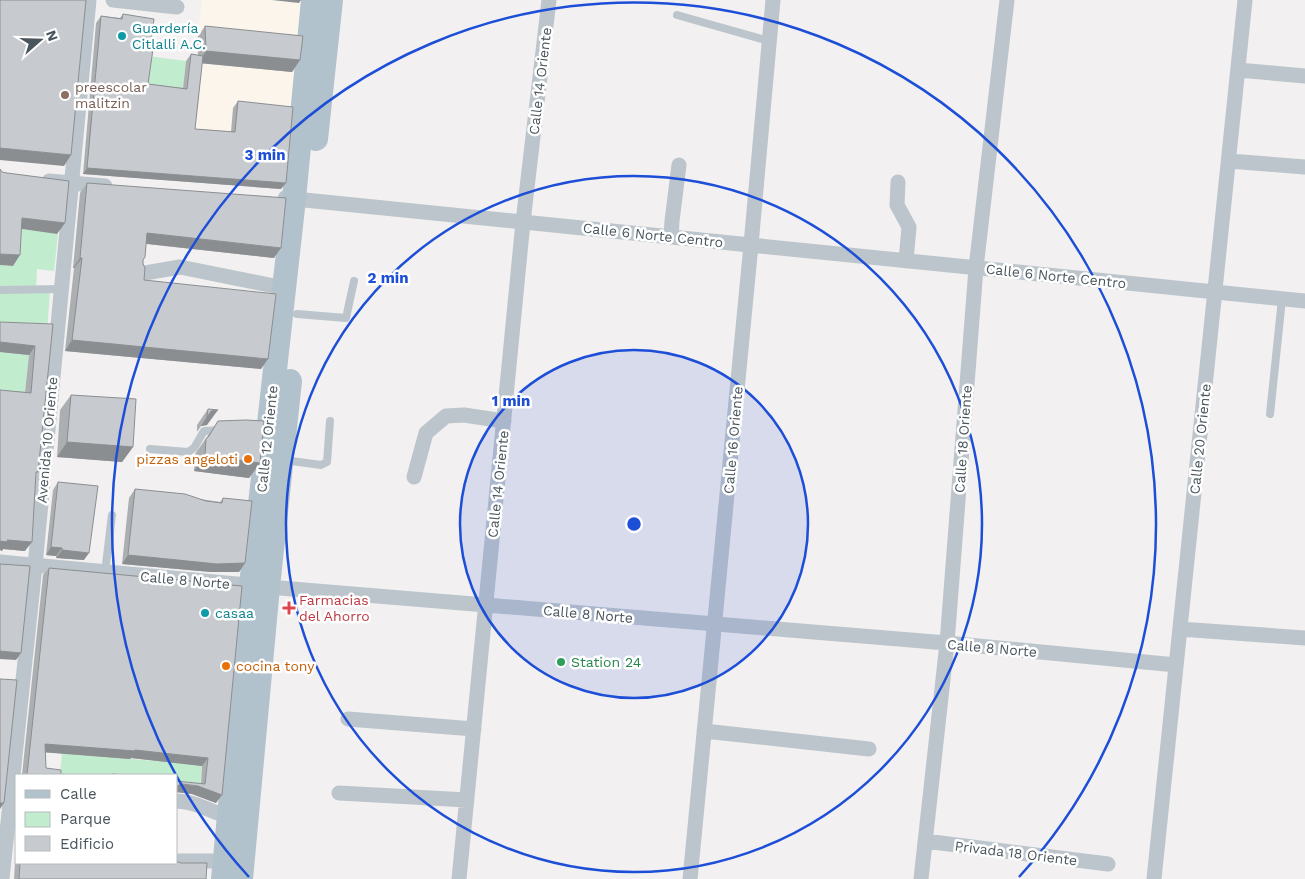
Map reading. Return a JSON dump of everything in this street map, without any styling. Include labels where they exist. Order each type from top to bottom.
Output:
[{"type":"main road","name":"Calle 12 Oriente","points":[[241,879],[259,586],[263,432],[284,288],[314,0]]},
{"type":"main road","name":"Calle 12 Oriente","points":[[224,870],[229,817],[259,586],[282,460],[297,314],[293,199],[331,0]]},
{"type":"street","name":"Avenida 10 Oriente","points":[[2,878],[35,566],[89,0]]},
{"type":"street","points":[[113,0],[177,7]]},
{"type":"street","name":"Calle 14 Oriente","points":[[459,879],[523,222],[549,0]]},
{"type":"street","name":"Calle 16 Oriente","points":[[690,879],[773,0]]},
{"type":"street","name":"Calle 18 Oriente","points":[[921,879],[947,643],[976,268],[1007,0]]},
{"type":"street","name":"Calle 20 Oriente","points":[[1154,879],[1245,0]]},
{"type":"street","points":[[1238,70],[1305,76]]},
{"type":"street","points":[[1229,161],[1305,167]]},
{"type":"street","points":[[672,237],[672,221],[679,165]]},
{"type":"street","points":[[36,179],[119,187]]},
{"type":"street","points":[[898,182],[897,205],[909,227],[906,261]]},
{"type":"street","name":"Calle 6 Norte Centro","points":[[293,199],[1305,301]]},
{"type":"street","points":[[145,273],[180,267],[284,288]]},
{"type":"street","points":[[414,477],[426,433],[446,416],[464,415],[504,421]]},
{"type":"street","name":"Calle 8 Norte","points":[[0,562],[106,573],[947,643],[1176,665]]},
{"type":"street","points":[[1180,629],[1305,638]]},
{"type":"street","points":[[348,719],[474,729]]},
{"type":"street","points":[[704,731],[869,748]]},
{"type":"street","points":[[339,793],[467,800]]},
{"type":"street","points":[[178,801],[185,801],[229,817]]},
{"type":"street","name":"Privada 18 Oriente","points":[[925,841],[1108,864]]},
{"type":"street","points":[[178,861],[224,870]]},
{"type":"lane","points":[[677,16],[769,41]]},
{"type":"lane","points":[[297,314],[346,318],[354,281]]},
{"type":"lane","points":[[0,290],[61,289]]},
{"type":"lane","points":[[1270,414],[1282,299]]},
{"type":"lane","points":[[282,460],[321,465],[326,462],[330,421]]},
{"type":"lane","points":[[150,449],[188,452],[194,448],[204,431],[231,429]]},
{"type":"lane","points":[[106,573],[106,556],[112,515]]},
{"type":"shaded area","points":[[202,0],[272,0],[308,3],[303,48],[197,38]]},
{"type":"shaded area","points":[[198,63],[301,72],[294,115],[230,140],[190,136]]},
{"type":"green space","points":[[148,56],[186,61],[178,132],[143,91]]},
{"type":"green space","points":[[15,228],[58,234],[54,271],[37,269],[36,288],[50,290],[47,333],[0,331],[0,265],[13,266]]},
{"type":"green space","points":[[0,352],[29,355],[24,402],[0,399]]},
{"type":"green space","points":[[62,753],[202,765],[200,790],[178,788],[178,774],[60,774]]},
{"type":"building","points":[[0,0],[86,0],[71,155],[0,148]]},
{"type":"building","points":[[123,14],[154,19],[150,49],[153,49],[148,84],[187,89],[191,54],[203,56],[195,129],[235,132],[238,101],[293,107],[286,183],[87,168],[101,16],[122,19]]},
{"type":"building","points":[[205,26],[303,36],[300,60],[206,51]]},
{"type":"building","points":[[0,169],[2,172],[7,173],[69,181],[65,223],[22,218],[20,255],[0,254]]},
{"type":"building","points":[[87,183],[286,198],[281,248],[147,233],[145,257],[143,260],[145,268],[144,280],[276,294],[268,359],[72,340],[82,258],[80,258]]},
{"type":"building","points":[[0,322],[53,324],[38,472],[36,472],[32,542],[0,541],[0,390],[31,393],[35,346],[0,342]]},
{"type":"building","points":[[71,395],[136,399],[133,447],[67,442]]},
{"type":"building","points":[[208,409],[218,410],[211,411],[207,417]]},
{"type":"building","points":[[218,421],[264,421],[260,463],[205,455],[206,439]]},
{"type":"building","points":[[58,482],[98,486],[89,553],[51,547]]},
{"type":"building","points":[[135,489],[185,494],[206,501],[222,503],[223,498],[252,501],[245,563],[217,564],[128,555]]},
{"type":"building","points":[[0,564],[30,566],[21,653],[0,651]]},
{"type":"building","points":[[49,568],[242,586],[222,795],[198,786],[178,785],[178,781],[205,784],[208,758],[135,750],[45,744],[46,768],[61,770],[61,774],[27,774]]},
{"type":"building","points":[[0,679],[17,680],[4,803],[0,803]]},
{"type":"building","points":[[207,863],[206,879],[19,879],[20,864]]},
{"type":"place","name":"Guardería Citlalli A.C.","points":[[122,36]]},
{"type":"place","name":"preescolar malitzin","points":[[65,95]]},
{"type":"place","name":"pizzas angeloti","points":[[248,459]]},
{"type":"place","name":"Farmacias del Ahorro","points":[[289,608]]},
{"type":"place","name":"casaa","points":[[205,613]]},
{"type":"place","name":"Station 24","points":[[561,662]]},
{"type":"place","name":"cocina tony","points":[[226,666]]}]
